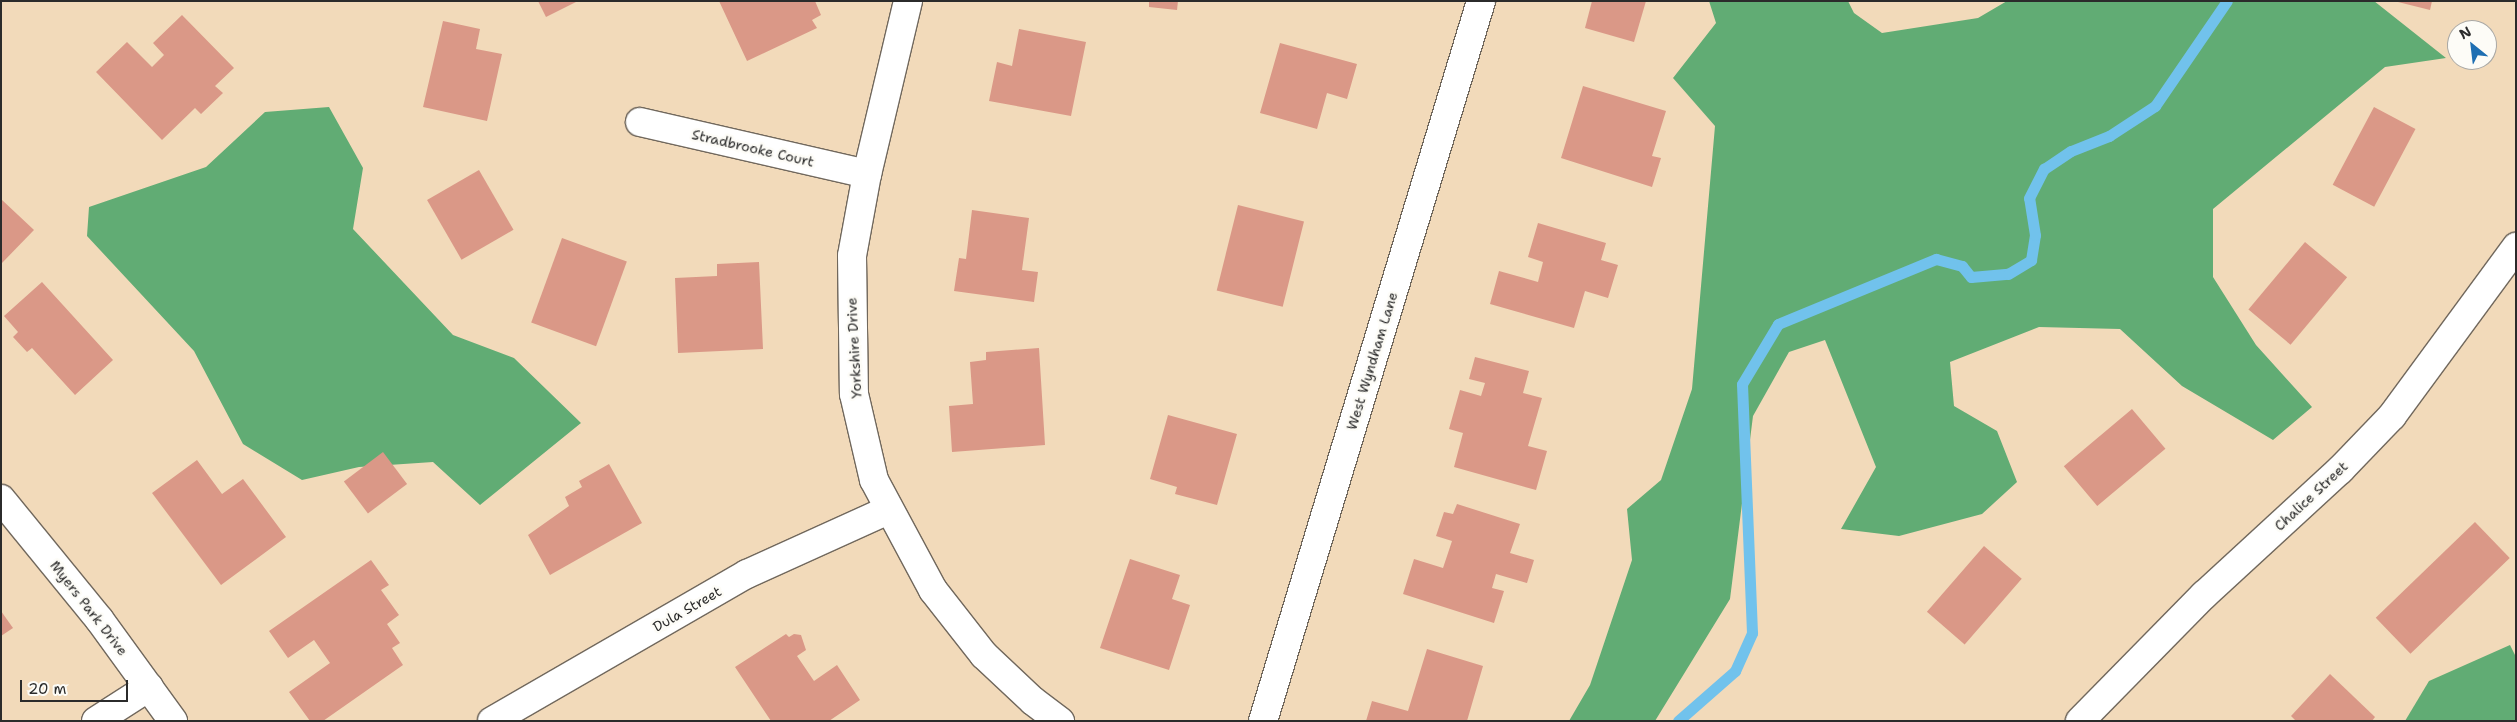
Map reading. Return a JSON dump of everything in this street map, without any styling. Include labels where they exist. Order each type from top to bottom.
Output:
[{"type":"street","name":"Yorkshire Drive","points":[[908,1],[866,174],[852,256],[854,394],[874,480],[888,510],[934,590],[984,654],[1033,701],[1060,721]]},
{"type":"street","name":"West Wyndham Lane","points":[[1263,721],[1482,1]]},
{"type":"street","name":"Stradbrooke Court","points":[[640,122],[866,174]]},
{"type":"street","name":"Chalice Street","points":[[2080,721],[2204,595],[2340,470],[2392,416],[2516,247]]},
{"type":"street","name":"Myers Park Drive","points":[[1,499],[99,619],[173,721]]},
{"type":"street","name":"Dula Street","points":[[492,721],[747,574],[888,510]]},
{"type":"street","points":[[96,721],[149,687]]},
{"type":"green space","points":[[1709,1],[1848,1],[1854,13],[1882,33],[1978,18],[2007,1],[2374,1],[2446,58],[2385,67],[2213,209],[2213,277],[2256,345],[2312,407],[2273,440],[2182,386],[2120,329],[2039,327],[1950,362],[1954,406],[1997,431],[2017,482],[1982,514],[1899,536],[1841,529],[1876,467],[1825,340],[1789,352],[1753,416],[1730,599],[1655,721],[1569,721],[1590,685],[1632,560],[1627,509],[1661,480],[1692,389],[1715,126],[1673,78],[1716,23]]},
{"type":"green space","points":[[329,107],[363,168],[353,229],[453,335],[514,358],[581,423],[480,505],[433,462],[359,467],[302,480],[243,444],[194,351],[87,236],[89,207],[206,167],[265,112]]},
{"type":"green space","points":[[2510,645],[2516,657],[2516,721],[2405,721],[2429,681]]},
{"type":"building","points":[[538,1],[578,1],[546,17]]},
{"type":"building","points":[[719,1],[815,1],[821,15],[812,20],[817,28],[747,61]]},
{"type":"building","points":[[1149,1],[1178,1],[1177,10],[1149,7]]},
{"type":"building","points":[[1592,1],[1646,1],[1634,42],[1585,28]]},
{"type":"building","points":[[2394,1],[2432,1],[2430,10]]},
{"type":"building","points":[[182,15],[234,68],[215,86],[223,93],[201,114],[195,108],[162,140],[96,72],[127,42],[152,67],[164,55],[153,43]]},
{"type":"building","points":[[443,21],[480,29],[476,49],[502,54],[487,121],[423,107]]},
{"type":"building","points":[[1019,29],[1086,42],[1071,116],[989,101],[997,62],[1012,66]]},
{"type":"building","points":[[1280,43],[1357,64],[1347,99],[1327,93],[1317,129],[1260,113]]},
{"type":"building","points":[[1583,86],[1666,111],[1652,156],[1661,158],[1652,187],[1561,158]]},
{"type":"building","points":[[2374,107],[2415,129],[2374,207],[2333,185]]},
{"type":"building","points":[[479,170],[514,230],[462,260],[427,200]]},
{"type":"building","points":[[1,199],[34,230],[1,264]]},
{"type":"building","points":[[1238,205],[1304,221],[1283,307],[1217,290]]},
{"type":"building","points":[[972,210],[1029,218],[1022,270],[1038,272],[1034,302],[954,291],[959,258],[966,259]]},
{"type":"building","points":[[1538,223],[1606,243],[1601,260],[1618,265],[1608,298],[1585,291],[1574,328],[1490,304],[1499,271],[1538,282],[1543,262],[1528,257]]},
{"type":"building","points":[[562,238],[627,262],[596,346],[531,323]]},
{"type":"building","points":[[2305,242],[2347,277],[2291,345],[2248,309]]},
{"type":"building","points":[[759,262],[763,349],[678,353],[675,278],[717,276],[717,264]]},
{"type":"building","points":[[42,282],[113,360],[75,395],[32,348],[27,352],[13,337],[18,332],[4,316]]},
{"type":"building","points":[[1039,348],[1045,445],[952,452],[949,406],[973,404],[970,362],[986,360],[986,352]]},
{"type":"building","points":[[1475,357],[1529,371],[1523,393],[1542,398],[1528,446],[1547,451],[1536,490],[1454,467],[1463,433],[1449,429],[1460,390],[1481,396],[1485,383],[1469,379]]},
{"type":"building","points":[[2132,409],[2165,449],[2097,506],[2064,466]]},
{"type":"building","points":[[1168,415],[1237,434],[1217,505],[1175,494],[1177,487],[1150,479]]},
{"type":"building","points":[[383,452],[407,484],[368,513],[344,481]]},
{"type":"building","points":[[197,460],[222,494],[243,479],[286,537],[221,585],[152,493]]},
{"type":"building","points":[[609,464],[642,523],[550,575],[528,535],[569,506],[565,497],[582,487],[579,481]]},
{"type":"building","points":[[1457,504],[1520,524],[1510,553],[1534,560],[1527,583],[1496,574],[1492,588],[1504,591],[1494,623],[1403,594],[1414,559],[1443,568],[1452,541],[1436,536],[1444,512],[1453,514]]},
{"type":"building","points":[[2475,522],[2510,558],[2410,654],[2376,618]]},
{"type":"building","points":[[1984,546],[2022,579],[1965,644],[1927,612]]},
{"type":"building","points":[[1130,559],[1180,575],[1172,599],[1190,605],[1169,670],[1100,648]]},
{"type":"building","points":[[371,560],[389,585],[381,590],[399,615],[387,624],[400,643],[392,648],[403,665],[323,721],[310,721],[289,692],[330,663],[314,640],[288,658],[269,631]]},
{"type":"building","points":[[1,611],[13,628],[1,636]]},
{"type":"building","points":[[786,634],[789,637],[794,634],[801,635],[806,650],[797,656],[814,681],[837,665],[860,700],[829,721],[771,721],[735,667]]},
{"type":"building","points":[[1427,649],[1483,666],[1467,721],[1366,721],[1372,701],[1408,711]]},
{"type":"building","points":[[2330,674],[2375,717],[2372,721],[2296,721],[2291,716]]},
{"type":"waterway","points":[[1678,721],[1735,671],[1752,633],[1742,384],[1778,324],[1936,259],[1962,266],[1971,277],[2008,274],[2031,260],[2035,235],[2029,198],[2044,169],[2071,151],[2109,136],[2155,106],[2227,1]]}]
